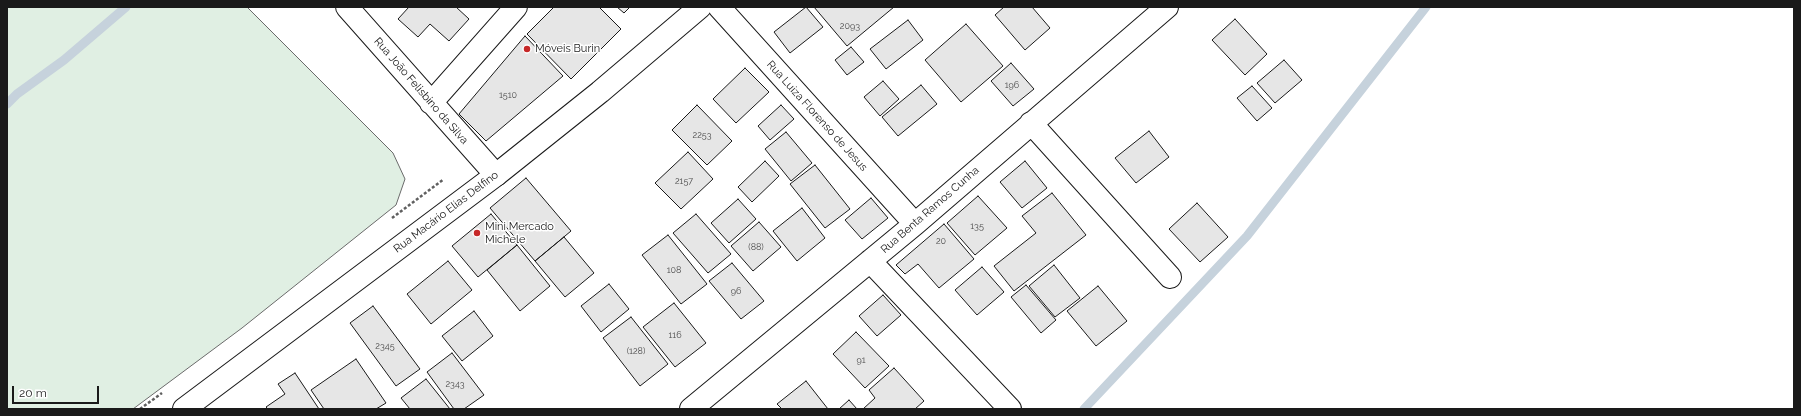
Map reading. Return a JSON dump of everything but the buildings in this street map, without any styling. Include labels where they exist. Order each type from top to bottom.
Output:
[{"type":"street","name":"Rua João Felisbino da Silva","points":[[347,7],[431,104],[496,175]]},
{"type":"street","points":[[431,104],[516,7]]},
{"type":"street","name":"Rua Macário Elias Delfino","points":[[184,409],[496,175],[600,92],[700,7]]},
{"type":"street","name":"Rua Luiza Florenso de Jesus","points":[[719,7],[914,224]]},
{"type":"street","name":"Rua Benta Ramos Cunha","points":[[691,409],[914,224],[1167,7]]},
{"type":"street","points":[[1031,123],[1170,277]]},
{"type":"street","points":[[870,261],[1010,409]]},
{"type":"green space","points":[[7,7],[247,7],[393,153],[405,179],[396,205],[242,328],[133,409],[7,409]]},
{"type":"waterway","points":[[7,104],[17,94],[64,60],[126,7]]},
{"type":"waterway","points":[[1084,409],[1247,236],[1426,7]]},
{"type":"place","name":"Móveis Burin","points":[[527,49]]},
{"type":"place","name":"Mini Mercado Michele","points":[[477,233]]}]
